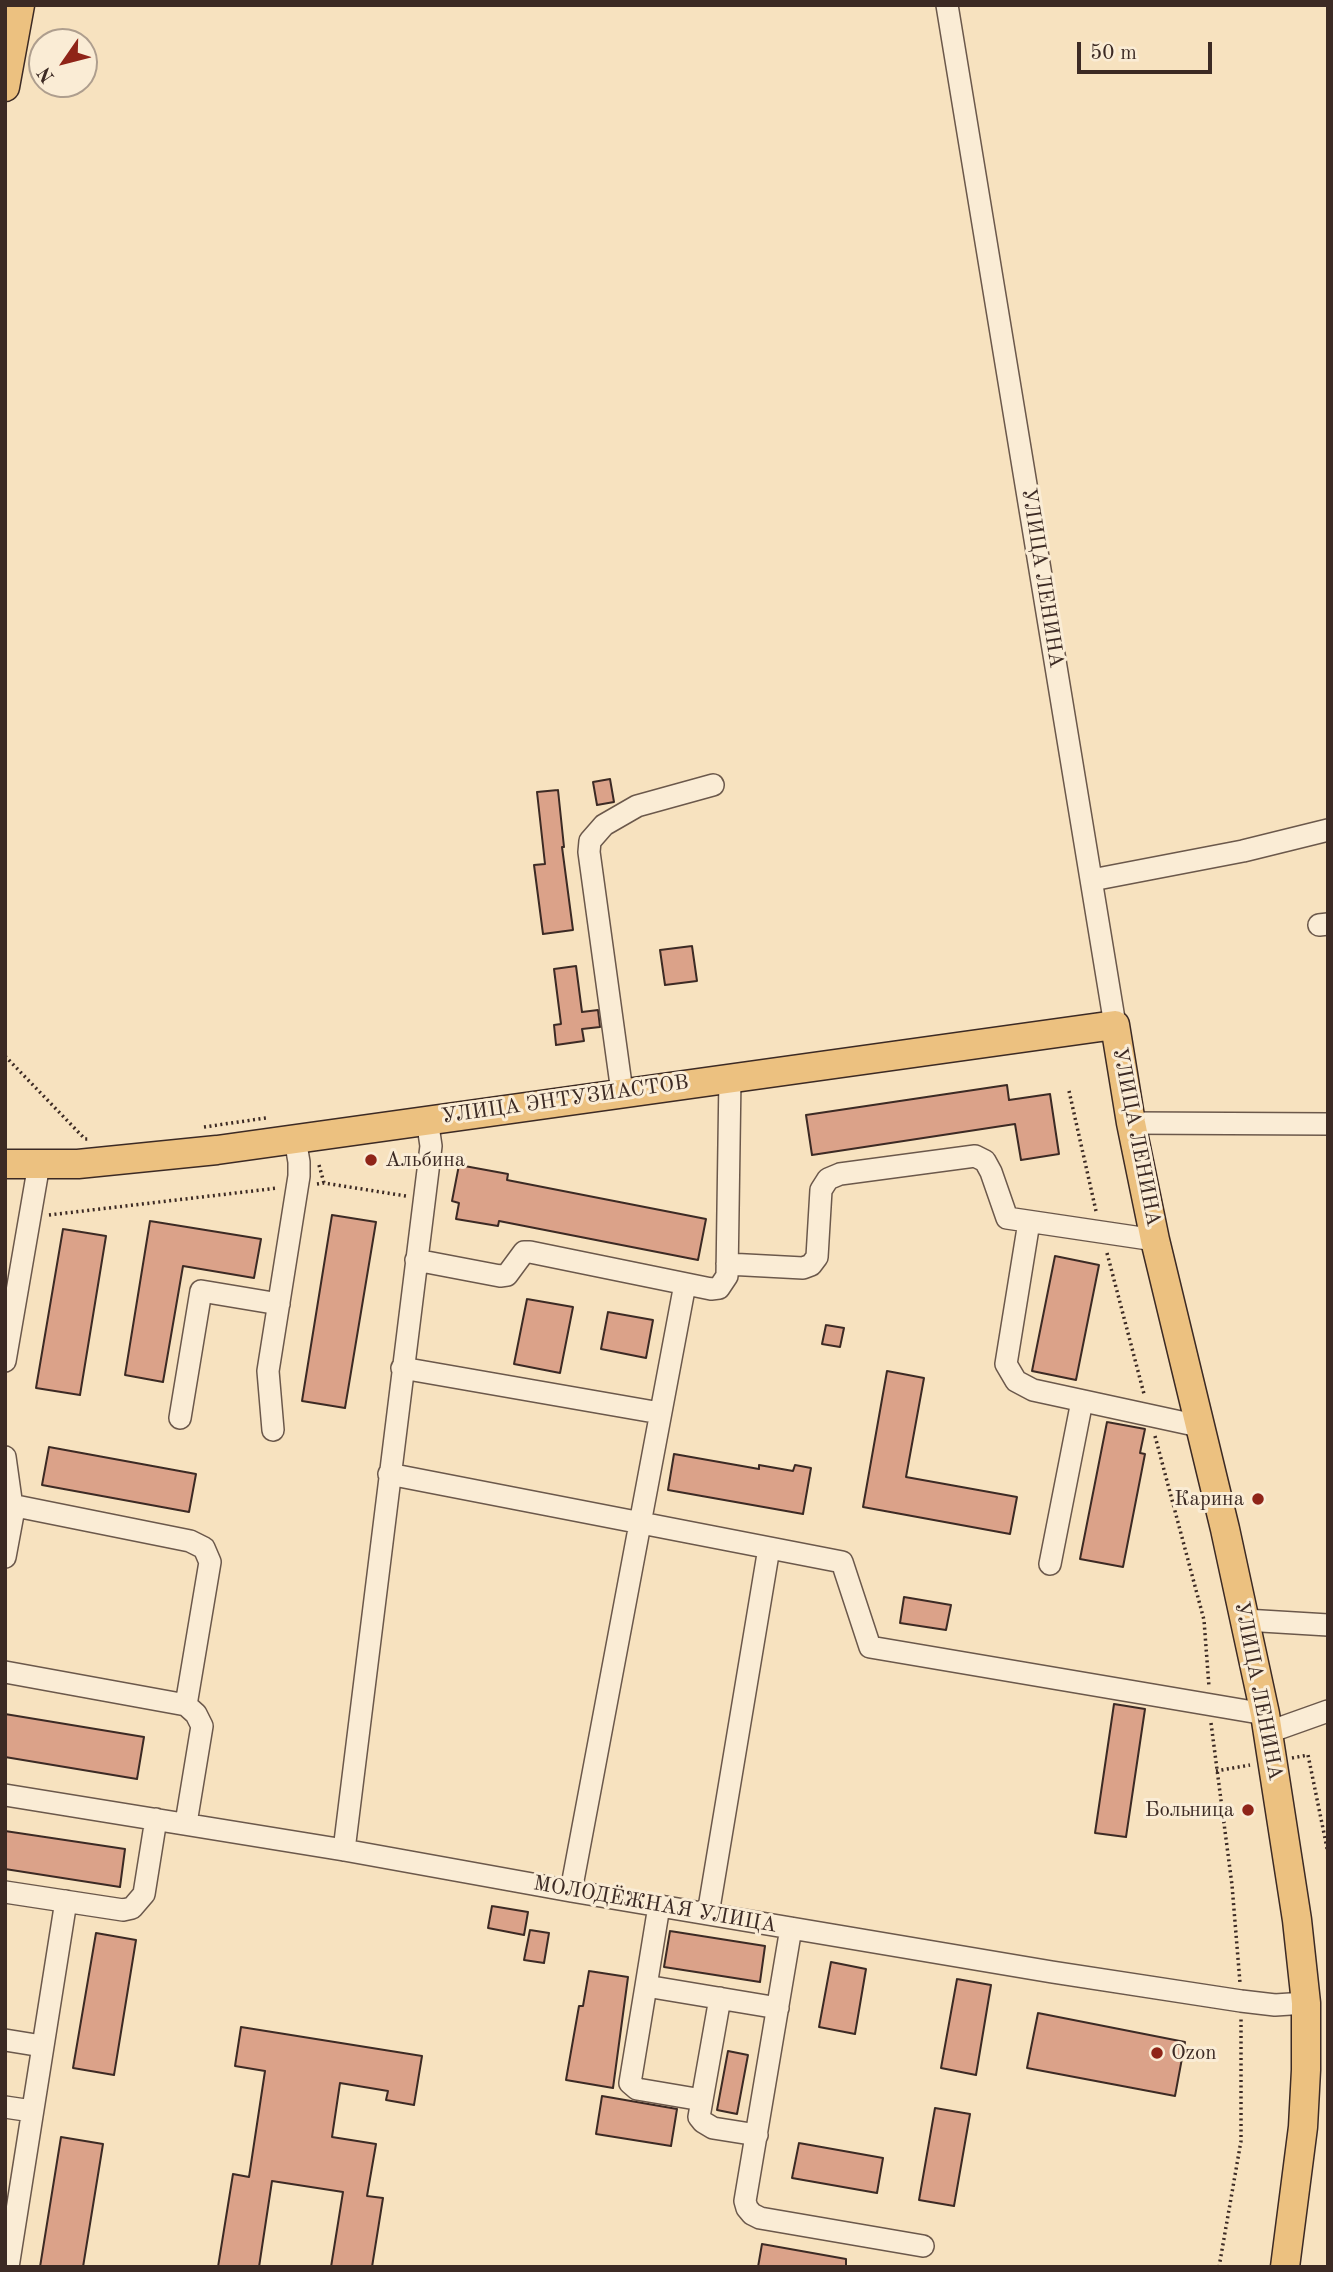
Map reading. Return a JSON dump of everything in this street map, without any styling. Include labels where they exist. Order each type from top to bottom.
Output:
[{"type":"main road","points":[[5,87],[20,5]]},
{"type":"main road","name":"УЛИЦА ЭНТУЗИАСТОВ","points":[[16,1165],[122,1161],[303,1138],[1115,1025]]},
{"type":"main road","name":"УЛИЦА ЛЕНИНА","points":[[1115,1025],[1131,1123],[1155,1240],[1267,1723],[1297,1920],[1306,2003],[1306,2070],[1303,2127],[1285,2267]]},
{"type":"street","name":"УЛИЦА ЛЕНИНА","points":[[947,5],[1115,1025]]},
{"type":"street","points":[[622,1092],[589,852],[590,841],[604,825],[637,806],[713,785]]},
{"type":"street","points":[[1092,880],[1243,851],[1328,830]]},
{"type":"street","points":[[416,1260],[500,1276],[507,1275],[524,1252],[530,1252],[711,1290],[719,1288],[727,1276],[730,1077]]},
{"type":"street","points":[[344,1850],[431,1146],[427,1119]]},
{"type":"street","points":[[1131,1123],[1328,1124]]},
{"type":"street","points":[[273,1430],[268,1371],[298,1186],[303,1138]]},
{"type":"street","points":[[727,1264],[803,1268],[811,1265],[817,1257],[821,1190],[828,1179],[841,1174],[975,1156],[985,1161],[991,1172],[1007,1218],[1155,1240]]},
{"type":"street","points":[[5,1362],[30,1214],[16,1165]]},
{"type":"street","points":[[1029,1222],[1006,1364],[1016,1381],[1033,1390],[1199,1426]]},
{"type":"street","points":[[571,1891],[685,1284]]},
{"type":"street","points":[[180,1418],[201,1291],[279,1304]]},
{"type":"street","points":[[402,1368],[660,1413]]},
{"type":"street","points":[[1050,1564],[1083,1401]]},
{"type":"street","points":[[5,1457],[13,1514],[5,1557]]},
{"type":"street","points":[[389,1474],[842,1562],[870,1647],[1210,1705],[1267,1723],[1328,1711]]},
{"type":"street","points":[[12,1505],[190,1541],[204,1548],[211,1562],[186,1705]]},
{"type":"street","points":[[708,1914],[769,1548]]},
{"type":"street","points":[[1245,1620],[1328,1625]]},
{"type":"street","points":[[5,1672],[186,1705],[196,1714],[202,1727],[186,1823]]},
{"type":"street","name":"МОЛОДЁЖНАЯ УЛИЦА","points":[[5,1795],[186,1823],[1052,1972],[1241,2001],[1306,2003]]},
{"type":"street","points":[[5,1892],[123,1910],[132,1908],[144,1894],[156,1819]]},
{"type":"street","points":[[8,2267],[66,1901]]},
{"type":"street","points":[[659,1906],[630,2083],[637,2089],[702,2100]]},
{"type":"street","points":[[791,1928],[745,2201],[752,2214],[760,2218],[923,2246]]},
{"type":"street","points":[[646,1986],[778,2008]]},
{"type":"street","points":[[720,1998],[699,2117],[707,2125],[757,2135]]},
{"type":"street","points":[[5,2040],[42,2046]]},
{"type":"street","points":[[5,2107],[32,2111]]},
{"type":"path","points":[[5,1056],[85,1139],[95,1140]]},
{"type":"path","points":[[1069,1091],[1101,1231],[1204,1620],[1211,1734],[1232,1885],[1241,2001],[1241,2141],[1219,2267]]},
{"type":"path","points":[[192,1129],[270,1118]]},
{"type":"path","points":[[303,1138],[324,1183]]},
{"type":"path","points":[[30,1214],[54,1216],[324,1183],[424,1199]]},
{"type":"path","points":[[1328,1832],[1324,1833],[1328,1853]]},
{"type":"building","points":[[610,779],[614,802],[597,805],[593,782]]},
{"type":"building","points":[[558,790],[573,930],[543,934],[534,865],[545,864],[537,792]]},
{"type":"building","points":[[692,946],[697,981],[665,985],[660,950]]},
{"type":"building","points":[[576,966],[582,1012],[598,1010],[600,1027],[582,1029],[584,1041],[556,1045],[554,1025],[561,1024],[554,969]]},
{"type":"building","points":[[1007,1085],[1009,1100],[1050,1094],[1059,1154],[1021,1160],[1015,1124],[812,1155],[806,1115]]},
{"type":"building","points":[[459,1165],[508,1174],[507,1180],[706,1219],[698,1260],[499,1221],[498,1226],[456,1219],[459,1203],[452,1201]]},
{"type":"building","points":[[332,1215],[376,1222],[345,1408],[302,1401]]},
{"type":"building","points":[[150,1221],[261,1239],[254,1278],[183,1266],[163,1382],[125,1375]]},
{"type":"building","points":[[63,1229],[106,1236],[80,1395],[36,1388]]},
{"type":"building","points":[[1055,1256],[1099,1265],[1076,1380],[1032,1371]]},
{"type":"building","points":[[527,1299],[573,1307],[560,1373],[514,1364]]},
{"type":"building","points":[[608,1312],[653,1320],[646,1358],[601,1349]]},
{"type":"building","points":[[826,1325],[844,1328],[840,1347],[822,1344]]},
{"type":"building","points":[[887,1371],[924,1378],[906,1477],[1017,1497],[1010,1534],[863,1507]]},
{"type":"building","points":[[1107,1422],[1145,1429],[1140,1453],[1145,1454],[1123,1567],[1080,1559]]},
{"type":"building","points":[[49,1447],[196,1474],[189,1512],[42,1485]]},
{"type":"building","points":[[674,1454],[759,1469],[759,1465],[793,1471],[795,1465],[811,1468],[803,1514],[668,1490]]},
{"type":"building","points":[[904,1597],[951,1605],[946,1630],[900,1623]]},
{"type":"building","points":[[1114,1704],[1145,1709],[1126,1837],[1095,1833]]},
{"type":"building","points":[[5,1714],[144,1737],[137,1779],[5,1757]]},
{"type":"building","points":[[5,1831],[125,1849],[120,1887],[5,1869]]},
{"type":"building","points":[[492,1906],[528,1912],[524,1935],[488,1928]]},
{"type":"building","points":[[530,1930],[549,1933],[544,1963],[524,1960]]},
{"type":"building","points":[[670,1931],[765,1946],[760,1982],[664,1967]]},
{"type":"building","points":[[96,1933],[136,1940],[114,2075],[73,2068]]},
{"type":"building","points":[[831,1962],[866,1969],[855,2034],[819,2027]]},
{"type":"building","points":[[589,1971],[628,1977],[613,2088],[566,2080],[579,2006],[583,2006]]},
{"type":"building","points":[[957,1979],[991,1985],[976,2075],[941,2068]]},
{"type":"building","points":[[1038,2013],[1185,2042],[1175,2096],[1027,2068]]},
{"type":"building","points":[[241,2027],[422,2056],[414,2105],[386,2100],[388,2091],[340,2083],[332,2137],[376,2144],[367,2196],[383,2198],[372,2267],[331,2267],[343,2192],[272,2181],[259,2267],[218,2267],[233,2174],[249,2177],[265,2071],[235,2066]]},
{"type":"building","points":[[728,2051],[748,2055],[737,2114],[717,2110]]},
{"type":"building","points":[[602,2096],[677,2109],[671,2146],[596,2134]]},
{"type":"building","points":[[935,2108],[970,2114],[954,2206],[919,2200]]},
{"type":"building","points":[[61,2137],[103,2144],[83,2267],[40,2267]]},
{"type":"building","points":[[799,2143],[883,2158],[877,2193],[792,2178]]},
{"type":"building","points":[[762,2244],[846,2259],[846,2267],[758,2267]]},
{"type":"place","name":"Альбина","points":[[371,1160]]},
{"type":"place","name":"Карина","points":[[1258,1499]]},
{"type":"place","name":"Больница","points":[[1248,1810]]},
{"type":"place","name":"Ozon","points":[[1157,2053]]}]
